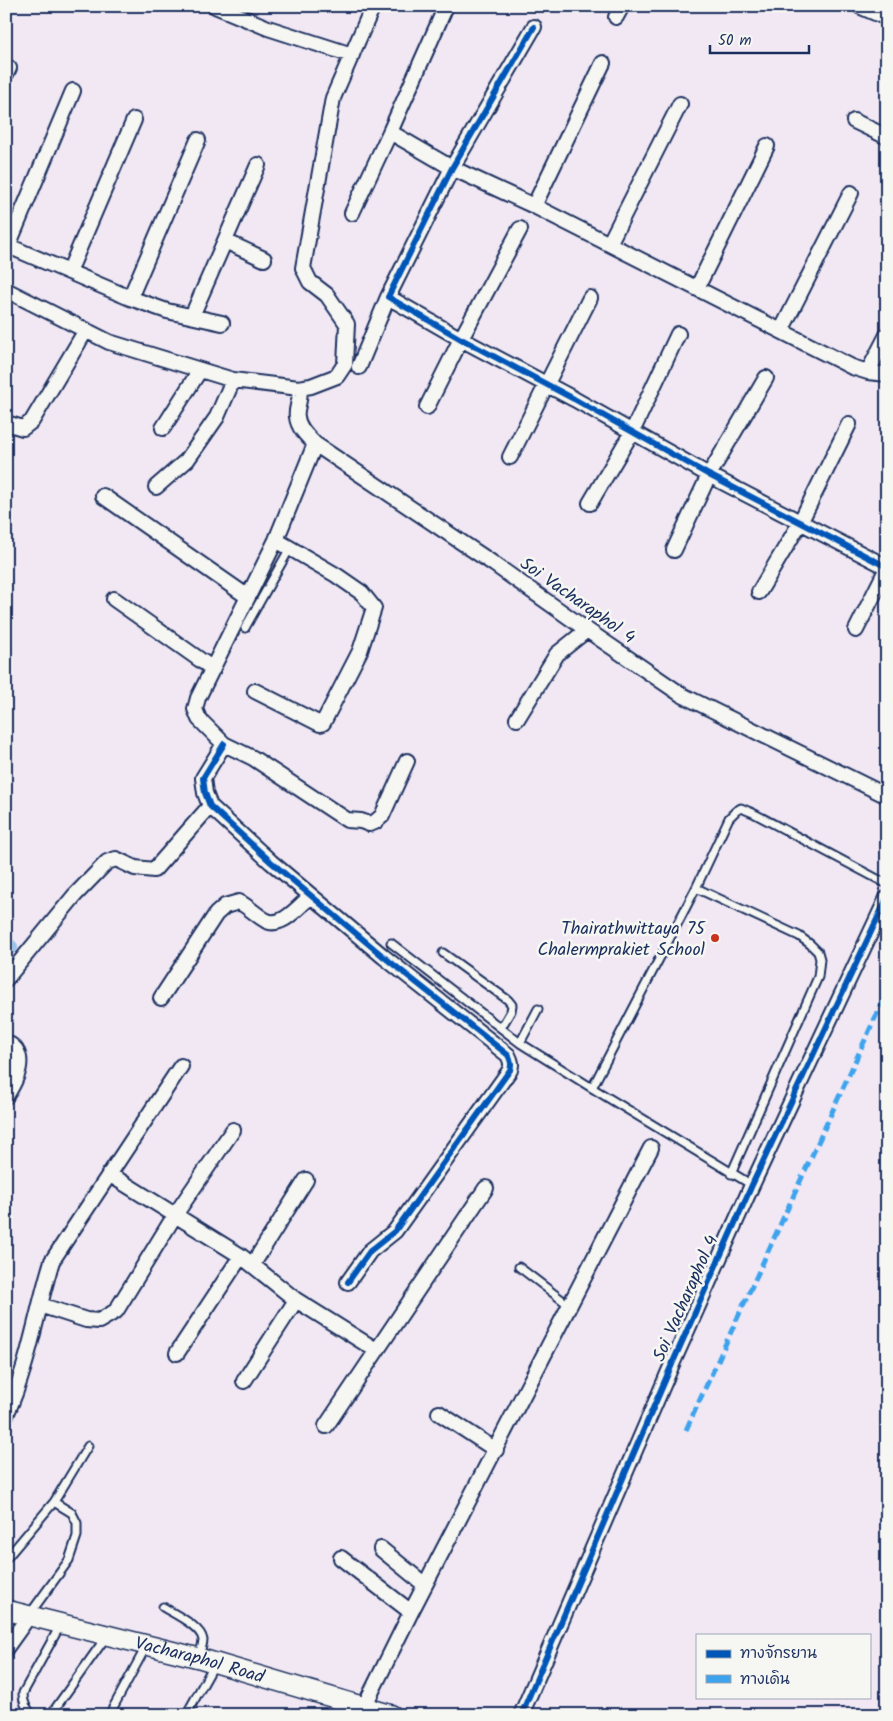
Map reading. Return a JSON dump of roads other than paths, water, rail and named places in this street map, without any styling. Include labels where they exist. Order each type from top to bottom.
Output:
[{"type":"street","points":[[215,6],[268,28],[352,56]]},
{"type":"street","points":[[6,290],[109,342],[234,380],[299,388],[311,386],[336,376],[344,364],[347,324],[327,295],[310,282],[303,268],[333,98],[373,6]]},
{"type":"street","points":[[352,213],[446,6]]},
{"type":"street","points":[[859,6],[887,18]]},
{"type":"street","points":[[359,367],[388,297],[452,168],[534,27]]},
{"type":"street","points":[[534,206],[603,63]]},
{"type":"street","points":[[73,91],[7,246],[130,298],[167,310],[222,323]]},
{"type":"street","points":[[609,244],[680,104]]},
{"type":"street","points":[[69,272],[134,120]]},
{"type":"street","points":[[854,121],[887,137]]},
{"type":"street","points":[[390,132],[452,168],[534,206],[852,368],[887,374]]},
{"type":"street","points":[[130,298],[198,140]]},
{"type":"street","points":[[697,288],[767,146]]},
{"type":"street","points":[[192,316],[258,165]]},
{"type":"street","points":[[781,331],[851,192]]},
{"type":"street","points":[[427,407],[520,229]]},
{"type":"street","points":[[225,241],[264,259]]},
{"type":"street","points":[[388,297],[461,339],[709,474],[887,568],[856,630]]},
{"type":"street","points":[[510,457],[590,298]]},
{"type":"street","points":[[6,423],[23,428],[32,421],[86,330]]},
{"type":"street","points":[[590,502],[632,432],[678,334]]},
{"type":"street","points":[[868,372],[887,335]]},
{"type":"street","points":[[163,428],[200,370]]},
{"type":"street","points":[[674,550],[709,474],[766,378]]},
{"type":"street","points":[[156,487],[187,460],[217,417],[234,380]]},
{"type":"street","name":"Soi Vacharaphol 4","points":[[299,388],[301,396],[297,417],[305,434],[315,444],[486,559],[682,695],[887,796]]},
{"type":"street","points":[[760,592],[800,523],[849,424]]},
{"type":"street","points":[[315,444],[276,540],[198,698],[195,709],[199,719],[224,744],[253,758],[347,820],[361,821],[369,824],[382,816],[407,761]]},
{"type":"street","points":[[102,496],[248,597]]},
{"type":"street","points":[[255,691],[320,724],[323,723],[360,651],[374,608],[362,593],[336,575],[276,540]]},
{"type":"street","points":[[114,599],[213,669]]},
{"type":"street","points":[[517,719],[557,654],[587,630]]},
{"type":"street","points":[[224,744],[203,778],[210,806],[311,896],[508,1056],[511,1065],[510,1070],[395,1231],[370,1251],[348,1282]]},
{"type":"street","points":[[6,979],[75,895],[107,862],[116,859],[135,868],[154,870],[210,806]]},
{"type":"street","points":[[161,998],[216,914],[225,906],[239,902],[267,922],[276,923],[285,919],[311,896]]},
{"type":"street","name":"Soi Vacharaphol 4","points":[[521,1715],[673,1362],[752,1185],[887,898]]},
{"type":"street","points":[[6,1042],[15,1048],[19,1057],[14,1084],[6,1096]]},
{"type":"street","points":[[6,1415],[28,1356],[52,1261],[182,1066]]},
{"type":"street","points":[[40,1304],[86,1320],[99,1321],[116,1311],[175,1215],[233,1130]]},
{"type":"street","points":[[364,1707],[410,1612],[496,1450],[651,1148]]},
{"type":"street","points":[[109,1174],[241,1256],[296,1300],[376,1350]]},
{"type":"street","points":[[253,1264],[306,1180]]},
{"type":"street","points":[[326,1426],[486,1188]]},
{"type":"street","points":[[178,1353],[241,1256]]},
{"type":"street","points":[[244,1381],[296,1300]]},
{"type":"street","points":[[439,1413],[496,1450]]},
{"type":"street","points":[[381,1549],[424,1585]]},
{"type":"street","points":[[341,1558],[410,1612]]},
{"type":"street","name":"Vacharaphol Road","points":[[6,1610],[207,1660],[392,1715]]},
{"type":"street","points":[[6,1648],[29,1616]]},
{"type":"lane","points":[[246,628],[290,548]]},
{"type":"lane","points":[[592,1088],[696,888],[729,818],[736,811],[741,808],[753,813],[887,884]]},
{"type":"lane","points":[[696,888],[799,936],[818,952],[820,959],[818,977],[731,1174]]},
{"type":"lane","points":[[391,943],[520,1043],[731,1174],[752,1185]]},
{"type":"lane","points":[[443,953],[508,1000],[512,1005],[511,1011],[501,1028]]},
{"type":"lane","points":[[520,1043],[538,1009]]},
{"type":"lane","points":[[519,1267],[570,1306]]},
{"type":"lane","points":[[6,1559],[54,1502],[88,1446]]},
{"type":"lane","points":[[29,1616],[69,1560],[77,1536],[77,1523],[72,1513],[54,1502]]},
{"type":"lane","points":[[163,1607],[195,1627],[203,1641],[207,1660],[186,1715]]},
{"type":"lane","points":[[34,1715],[27,1709],[23,1701],[23,1693],[62,1624]]},
{"type":"lane","points":[[49,1715],[108,1635]]},
{"type":"lane","points":[[109,1715],[147,1645]]},
{"type":"waterway","points":[[6,943],[11,947]]},
{"type":"place","name":"Thairathwittaya 75 Chalermprakiet School","points":[[715,938]]}]
